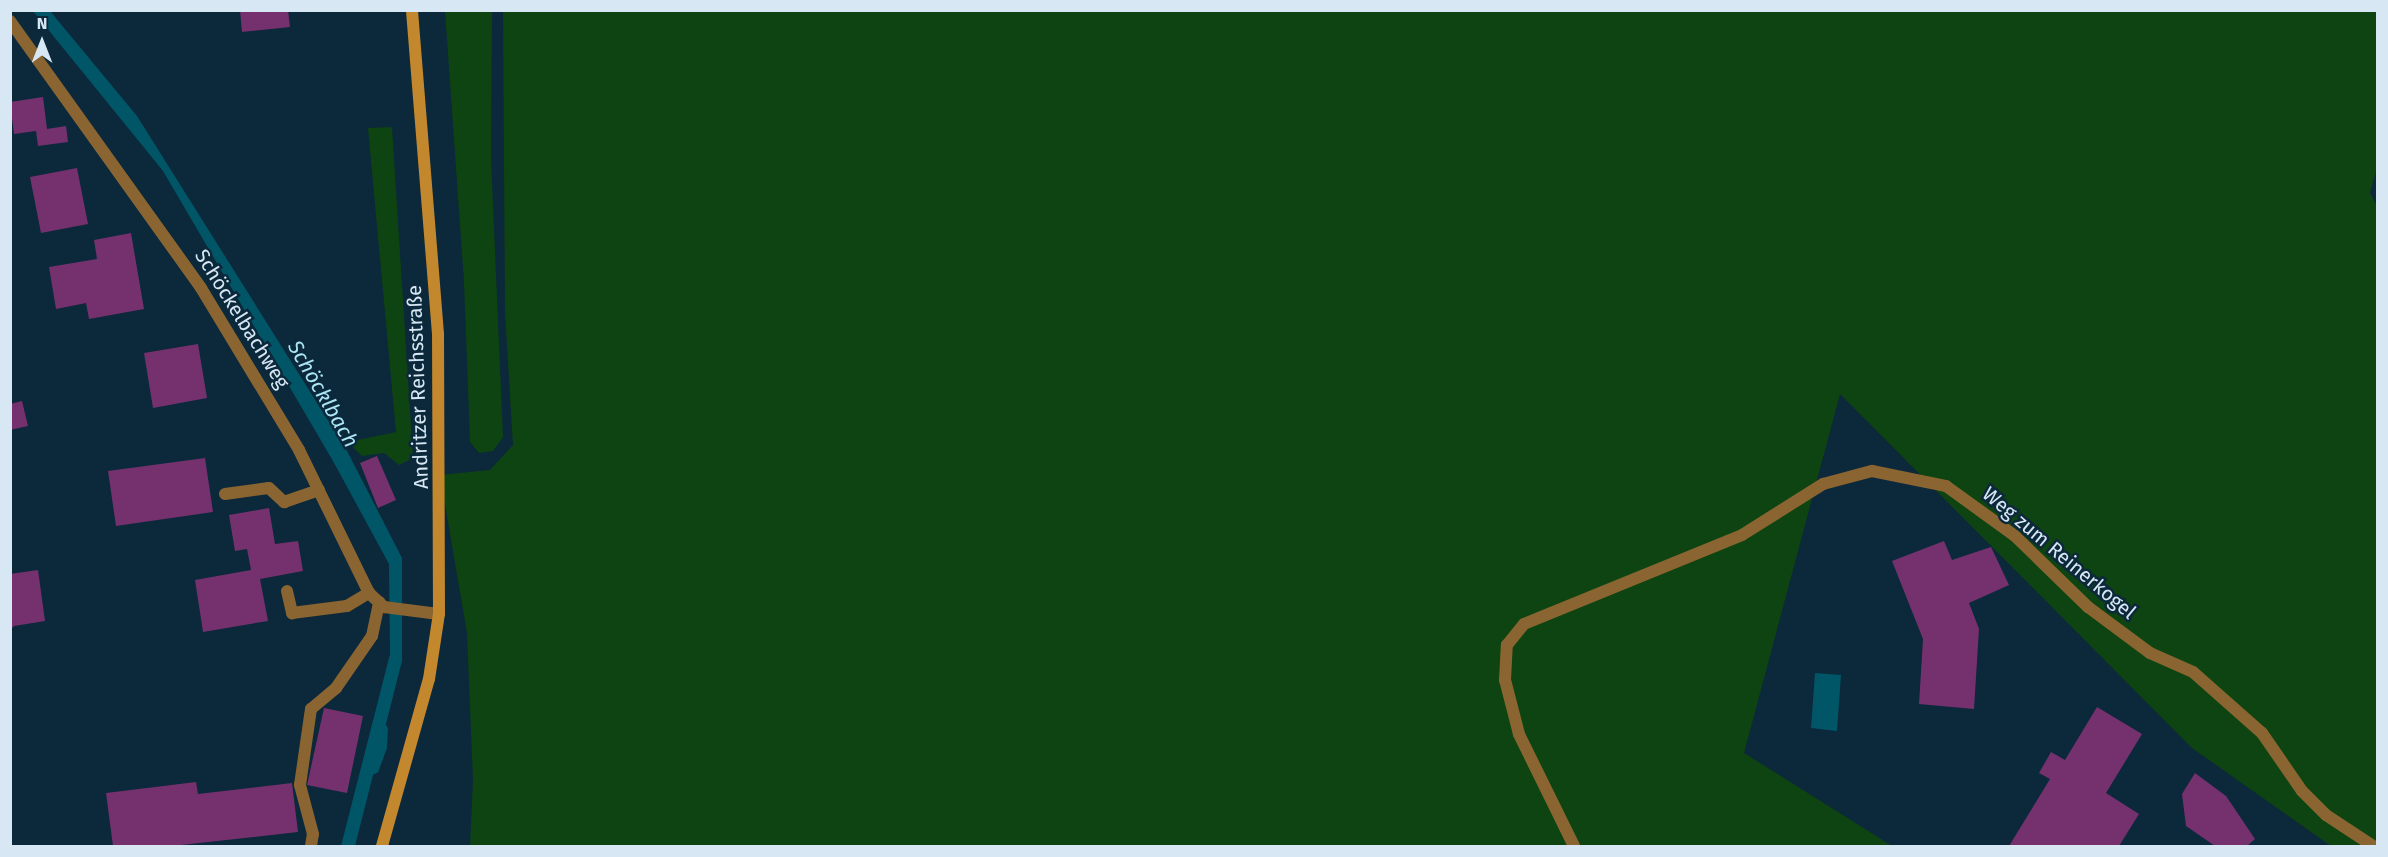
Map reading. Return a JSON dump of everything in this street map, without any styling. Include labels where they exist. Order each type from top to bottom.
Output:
[{"type":"main road","name":"Andritzer Reichsstraße","points":[[382,846],[429,679],[439,614],[438,334],[412,10]]},
{"type":"street","name":"Schöckelbachweg","points":[[10,21],[201,288],[299,450],[369,593],[382,604]]},
{"type":"street","name":"Weg zum Reinerkogel","points":[[1574,846],[1519,734],[1505,680],[1507,645],[1524,624],[1742,535],[1823,484],[1872,471],[1946,486],[2015,536],[2088,607],[2150,652],[2193,672],[2262,733],[2302,791],[2318,807],[2373,846]]},
{"type":"street","points":[[225,494],[269,488],[284,502],[319,490]]},
{"type":"street","points":[[286,591],[292,613],[347,606],[369,593]]},
{"type":"street","points":[[311,846],[313,834],[300,785],[311,709],[336,688],[372,636],[382,604],[439,614]]},
{"type":"green space","points":[[445,11],[492,11],[491,159],[503,437],[493,451],[479,453],[470,442],[464,282]]},
{"type":"green space","points":[[503,11],[2377,11],[2378,164],[2370,193],[2378,208],[2377,846],[2331,846],[2192,748],[1840,394],[1744,753],[1892,846],[470,846],[473,780],[467,633],[440,475],[490,470],[513,445],[505,313]]},
{"type":"green space","points":[[392,127],[413,458],[399,465],[384,453],[362,456],[348,442],[396,432],[368,128]]},
{"type":"water","name":"Schöcklbach","points":[[33,11],[50,11],[137,116],[346,449],[402,558],[402,661],[355,846],[341,846],[390,654],[389,564],[333,461],[163,171]]},
{"type":"water","points":[[1815,673],[1841,675],[1837,731],[1811,728]]},
{"type":"building","points":[[240,10],[288,10],[290,27],[242,32]]},
{"type":"building","points":[[43,97],[47,129],[66,126],[68,142],[38,146],[36,131],[14,134],[10,102]]},
{"type":"building","points":[[77,168],[88,224],[41,233],[30,177]]},
{"type":"building","points":[[131,233],[144,309],[89,319],[86,303],[56,309],[49,267],[97,259],[94,240]]},
{"type":"building","points":[[198,344],[207,398],[153,408],[144,353]]},
{"type":"building","points":[[22,401],[28,426],[10,430],[10,404]]},
{"type":"building","points":[[377,456],[396,500],[378,508],[360,463]]},
{"type":"building","points":[[205,458],[213,512],[116,526],[108,471]]},
{"type":"building","points":[[269,508],[275,544],[298,541],[303,571],[260,579],[268,621],[203,632],[195,580],[251,570],[247,549],[235,551],[229,515]]},
{"type":"building","points":[[1944,541],[1952,560],[1991,547],[2009,585],[1969,603],[1979,629],[1974,709],[1919,704],[1923,639],[1892,561]]},
{"type":"building","points":[[38,570],[45,621],[14,626],[10,630],[10,574]]},
{"type":"building","points":[[2097,707],[2142,734],[2106,793],[2139,814],[2119,846],[2009,846],[2050,779],[2039,773],[2051,752],[2065,760]]},
{"type":"building","points":[[324,708],[363,716],[347,793],[307,785]]},
{"type":"building","points":[[2195,773],[2226,796],[2255,839],[2247,846],[2215,846],[2186,826],[2182,794]]},
{"type":"building","points":[[196,782],[198,794],[292,783],[298,832],[172,846],[113,846],[106,793]]},
{"type":"waterway","name":"Schöcklbach","points":[[374,769],[382,747],[383,729]]}]
